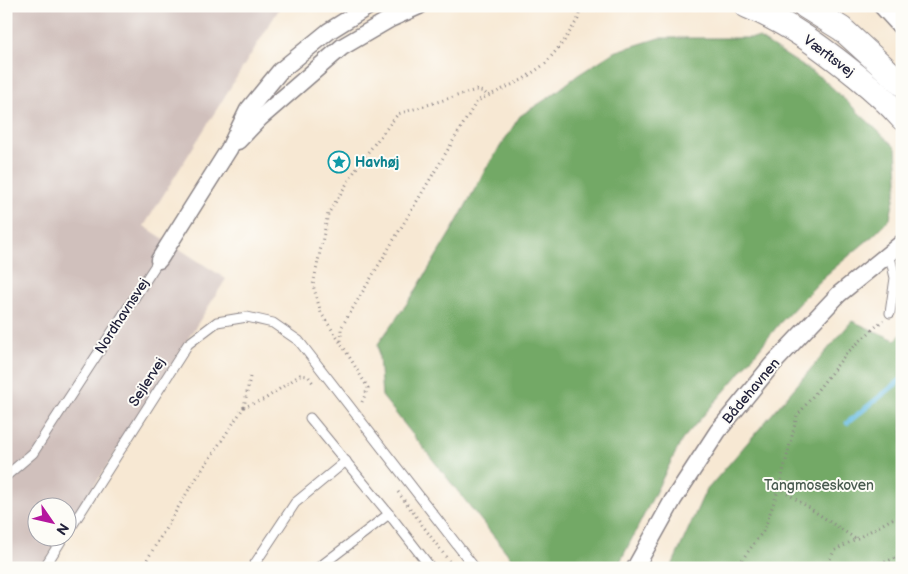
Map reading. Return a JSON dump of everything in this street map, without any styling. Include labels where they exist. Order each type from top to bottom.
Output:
[{"type":"street","name":"Nordhavnsvej","points":[[159,260],[229,149],[248,110],[280,71],[329,31],[369,6]]},
{"type":"street","name":"Nordhavnsvej","points":[[229,149],[260,118],[342,47],[390,19],[418,6]]},
{"type":"street","name":"Værftsvej","points":[[747,6],[767,14],[822,47],[890,104],[902,118]]},
{"type":"street","name":"Værftsvej","points":[[805,6],[842,28],[902,84]]},
{"type":"street","points":[[882,6],[902,28]]},
{"type":"street","name":"Bådehavnen","points":[[635,568],[673,500],[724,424],[770,366],[839,294],[895,247]]},
{"type":"lane","points":[[890,313],[895,278],[895,247]]},
{"type":"lane","name":"Nordhavnsvej","points":[[6,476],[33,453],[159,260]]},
{"type":"lane","name":"Sejlervej","points":[[78,516],[188,344],[217,322],[247,317],[273,323],[299,341],[475,568]]},
{"type":"lane","points":[[310,418],[389,514],[430,568]]},
{"type":"lane","points":[[252,568],[295,503],[346,461]]},
{"type":"lane","points":[[318,568],[389,514]]},
{"type":"lane","points":[[44,568],[58,546]]},
{"type":"path","points":[[341,343],[341,328],[477,101],[522,80],[545,64],[564,41],[578,19],[581,6]]},
{"type":"path","points":[[353,411],[362,402],[368,388],[321,313],[313,284],[328,214],[360,161],[398,114],[476,90],[484,92],[488,96]]},
{"type":"path","points":[[736,568],[764,530],[779,488],[797,416],[846,354],[890,313]]},
{"type":"path","points":[[142,568],[188,492],[244,408]]},
{"type":"path","points":[[779,488],[856,539]]},
{"type":"path","points":[[826,568],[834,551],[894,518],[902,519]]},
{"type":"path","points":[[871,568],[902,555]]},
{"type":"shaded area","points":[[6,6],[281,6],[144,226],[226,279],[78,511],[78,496],[28,496],[28,546],[55,546],[41,568],[6,568]]},
{"type":"green space","points":[[659,38],[759,38],[823,79],[896,148],[898,181],[890,218],[875,234],[826,275],[779,324],[735,379],[682,440],[617,568],[519,568],[382,396],[378,344],[413,295],[487,167],[520,116],[614,52]]},
{"type":"green space","name":"Tangmoseskoven","points":[[852,321],[895,340],[902,334],[902,568],[671,568],[705,492]]},
{"type":"waterway","points":[[847,423],[902,379]]},
{"type":"place","name":"Havhøj","points":[[339,162]]}]
